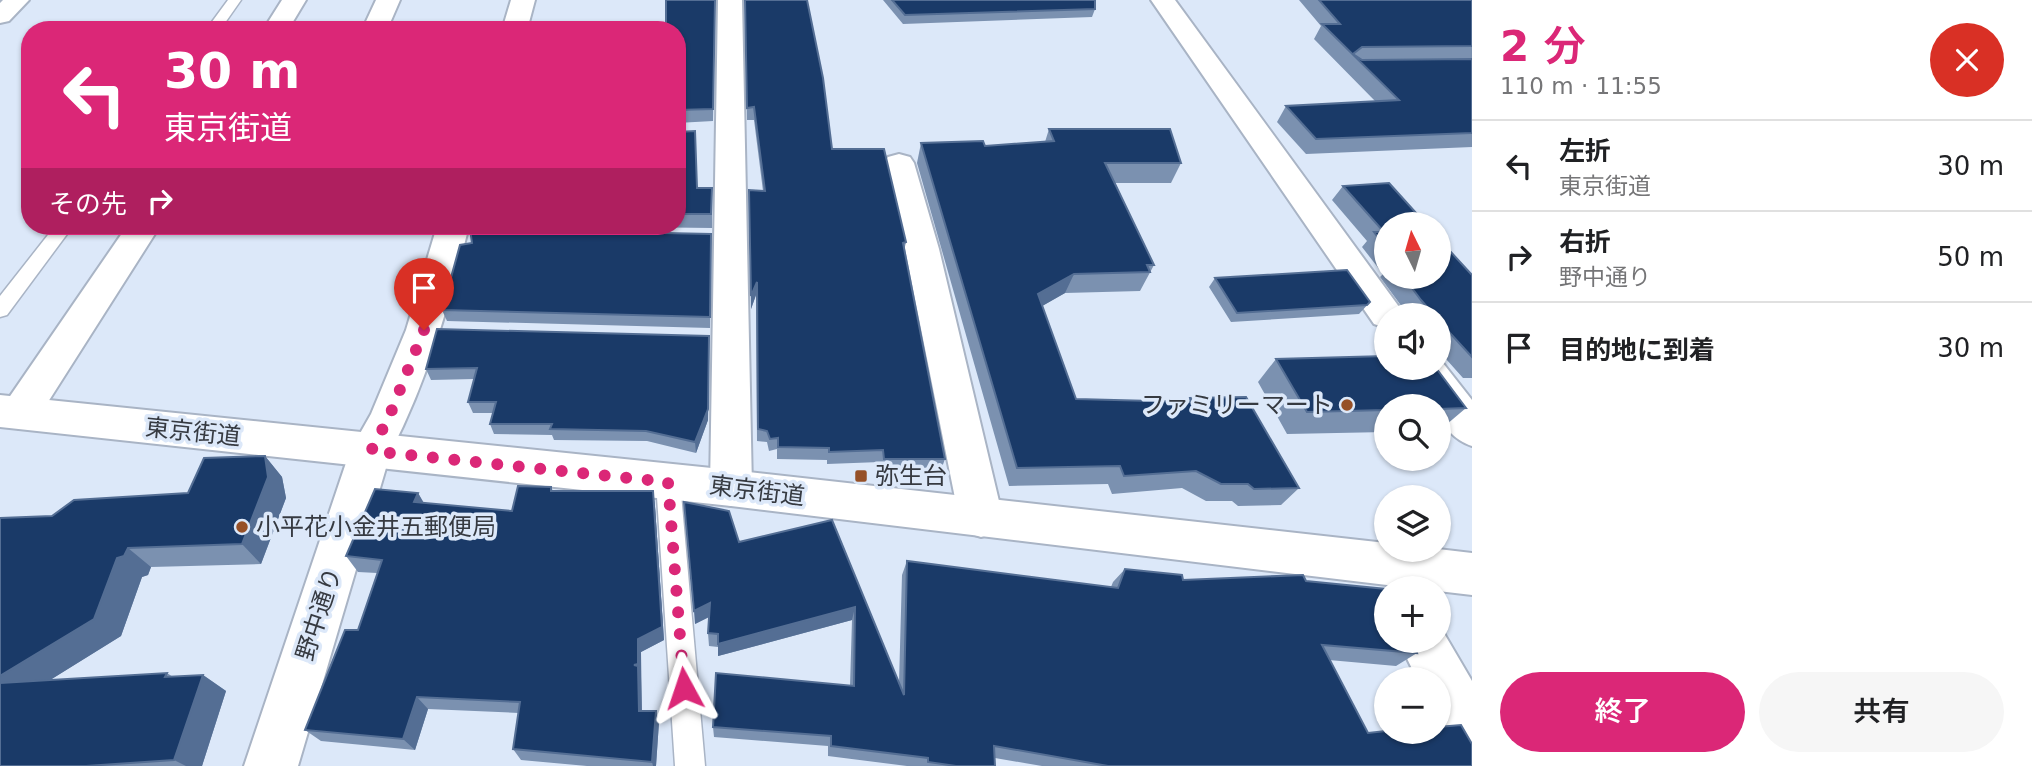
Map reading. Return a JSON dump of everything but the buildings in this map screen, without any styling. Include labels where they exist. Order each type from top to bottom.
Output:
[{"type":"street","points":[[0,16],[17,0]]},
{"type":"street","points":[[281,21],[294,0]]},
{"type":"street","points":[[378,21],[388,0]]},
{"type":"street","points":[[517,21],[523,0]]},
{"type":"street","points":[[730,0],[724,338],[731,488]]},
{"type":"street","points":[[1163,0],[1378,303]]},
{"type":"street","points":[[899,163],[922,249],[981,518]]},
{"type":"street","points":[[10,412],[138,235]]},
{"type":"street","name":"野中通り","points":[[271,766],[371,451],[431,331],[455,235]]},
{"type":"street","points":[[1435,380],[1472,430]]},
{"type":"street","name":"東京街道","points":[[10,412],[1129,533],[1387,576],[1472,574]]},
{"type":"street","points":[[1429,653],[1472,730]]},
{"type":"lane","points":[[220,21],[235,0]]},
{"type":"lane","points":[[0,310],[57,235]]},
{"type":"lane","points":[[668,482],[690,766]]},
{"type":"place","name":"ファミリーマート","points":[[1347,405]]},
{"type":"place","name":"弥生台","points":[[861,476]]},
{"type":"place","name":"小平花小金井五郵便局","points":[[242,527]]},
{"type":"route","points":[[424,330],[389,417],[371,451],[668,482],[684,688]]}]
